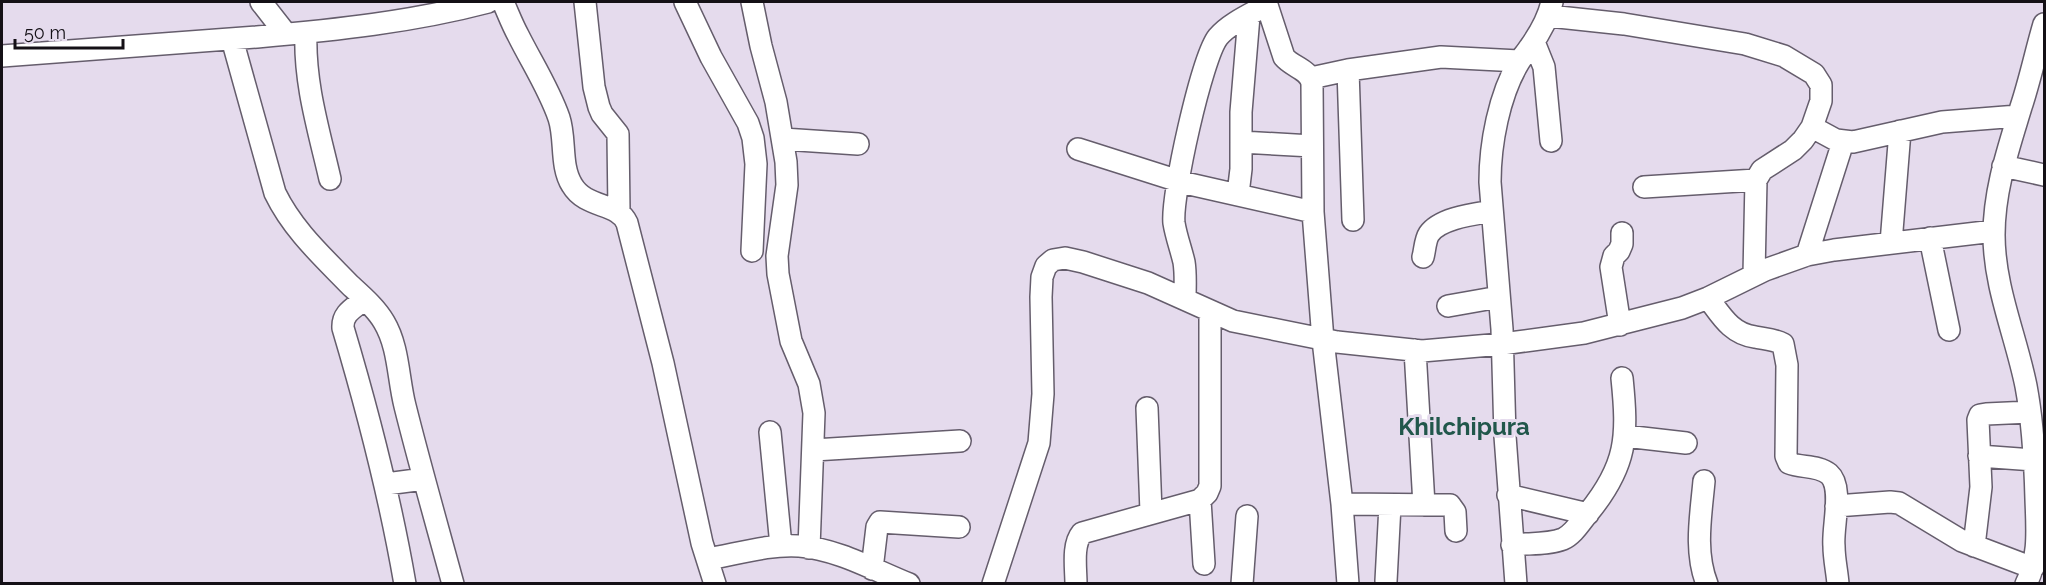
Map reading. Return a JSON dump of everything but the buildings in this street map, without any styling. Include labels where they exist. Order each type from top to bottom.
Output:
[{"type":"street","points":[[261,2],[296,34],[330,179]]},
{"type":"street","points":[[2,56],[296,34],[400,21],[488,2]]},
{"type":"street","points":[[502,2],[560,120],[569,180],[574,189],[592,203],[619,212]]},
{"type":"street","points":[[585,2],[594,87],[602,114],[618,134],[619,212],[627,223],[663,363],[688,484],[715,584]]},
{"type":"street","points":[[685,2],[711,57],[748,123],[753,138],[756,164],[752,251]]},
{"type":"street","points":[[752,2],[783,138],[787,185],[778,242],[778,274],[791,341],[812,394],[814,413],[808,548]]},
{"type":"street","points":[[1185,299],[1184,263],[1174,222],[1177,180],[1200,85],[1212,47],[1226,30],[1267,3],[1284,57],[1288,63],[1311,78],[1348,70],[1441,57],[1519,61]]},
{"type":"street","points":[[1516,584],[1508,495],[1502,344],[1490,182],[1492,141],[1500,109],[1519,61],[1534,42],[1550,9],[1745,44],[1784,56],[1814,74],[1821,85],[1821,101],[1812,127],[1793,150],[1762,170],[1756,180],[1754,275]]},
{"type":"street","points":[[1238,194],[1249,16]]},
{"type":"street","points":[[1836,506],[1899,503],[1941,529],[2030,576],[2036,556],[2038,468],[2026,384],[1996,271],[1994,231],[1996,194],[2044,24]]},
{"type":"street","points":[[232,39],[275,193],[284,212],[308,243],[365,299],[383,320],[389,332],[396,355],[404,404],[453,584]]},
{"type":"street","points":[[1534,42],[1544,67],[1551,141]]},
{"type":"street","points":[[1348,70],[1353,220]]},
{"type":"street","points":[[1311,78],[1313,212],[1323,340],[1342,504],[1348,584]]},
{"type":"street","points":[[1812,127],[1836,140],[1853,142],[1950,121],[2018,116]]},
{"type":"street","points":[[1891,243],[1900,131]]},
{"type":"street","points":[[783,138],[858,144]]},
{"type":"street","points":[[1241,142],[1312,146]]},
{"type":"street","points":[[1807,255],[1844,142]]},
{"type":"street","points":[[1078,148],[1177,180],[1313,212]]},
{"type":"street","points":[[2003,166],[2044,175]]},
{"type":"street","points":[[1644,187],[1756,180]]},
{"type":"street","points":[[1423,257],[1429,234],[1435,228],[1456,218],[1492,211]]},
{"type":"street","points":[[993,584],[1039,443],[1043,394],[1042,277],[1046,266],[1053,260],[1065,258],[1083,262],[1148,284],[1233,321],[1323,340],[1415,350],[1459,349],[1584,333],[1620,325],[1682,308],[1754,275],[1807,255],[1994,231]]},
{"type":"street","points":[[1620,325],[1611,267],[1614,256],[1622,244],[1622,233]]},
{"type":"street","points":[[1930,238],[1949,330]]},
{"type":"street","points":[[1448,306],[1499,297]]},
{"type":"street","points":[[1708,298],[1731,327],[1742,334],[1777,340],[1783,344],[1787,365],[1786,456],[1794,465],[1826,471],[1835,483],[1833,545],[1838,584]]},
{"type":"street","points":[[365,299],[345,314],[344,328],[386,484],[405,584]]},
{"type":"street","points":[[1076,584],[1076,546],[1082,533],[1200,500],[1208,493],[1210,486],[1210,312]]},
{"type":"street","points":[[1415,350],[1424,505]]},
{"type":"street","points":[[1512,545],[1552,541],[1566,537],[1588,514],[1614,476],[1620,461],[1625,436],[1622,378]]},
{"type":"street","points":[[1147,408],[1151,512]]},
{"type":"street","points":[[1974,546],[1980,505],[1977,427],[1980,415],[2030,412]]},
{"type":"street","points":[[770,432],[781,546]]},
{"type":"street","points":[[1625,436],[1686,443]]},
{"type":"street","points":[[814,450],[960,441]]},
{"type":"street","points":[[1979,456],[2038,468]]},
{"type":"street","points":[[386,484],[424,479]]},
{"type":"street","points":[[1704,481],[1700,549],[1707,584]]},
{"type":"street","points":[[1508,495],[1588,514]]},
{"type":"street","points":[[1200,500],[1204,564]]},
{"type":"street","points":[[1342,504],[1450,506],[1454,508],[1456,531]]},
{"type":"street","points":[[1386,581],[1390,505]]},
{"type":"street","points":[[1242,584],[1247,516]]},
{"type":"street","points":[[872,569],[877,527],[880,522],[959,527]]},
{"type":"street","points":[[707,559],[781,546],[808,548],[821,550],[909,584]]},
{"type":"district","name":"Khilchipura","points":[[1464,426]]}]
